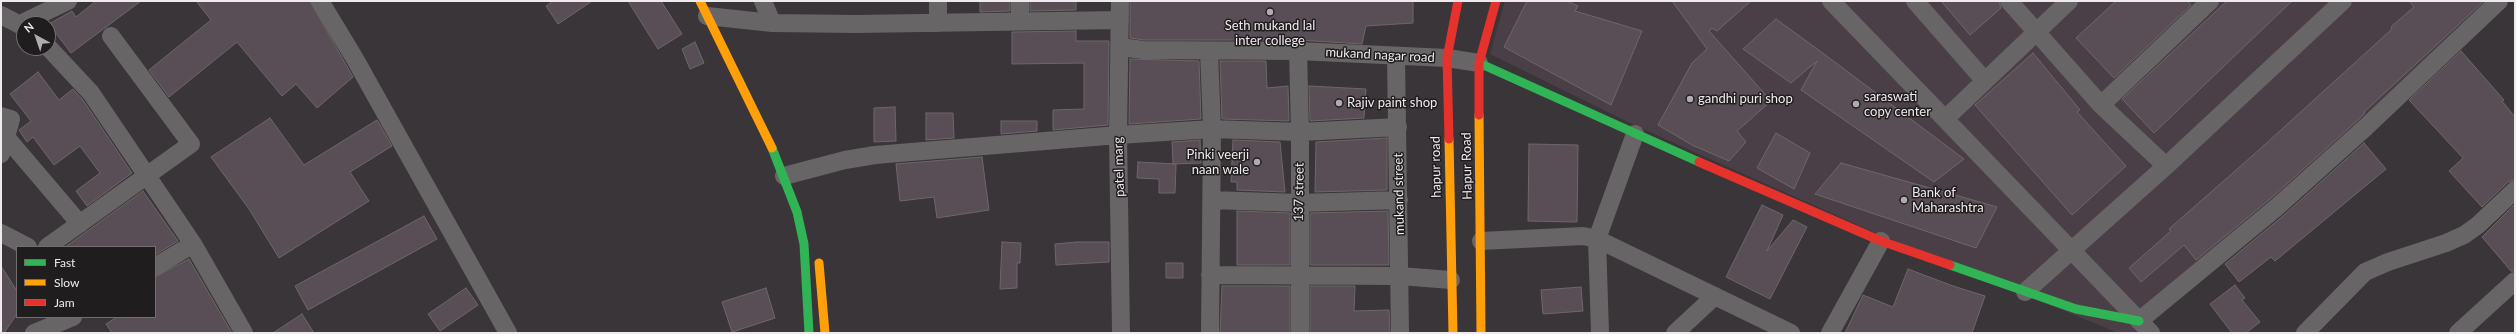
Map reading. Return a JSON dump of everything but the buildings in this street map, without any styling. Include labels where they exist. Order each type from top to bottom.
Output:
[{"type":"main road","name":"hapur road","points":[[1453,333],[1447,58],[1458,1]]},
{"type":"main road","name":"Hapur Road","points":[[1481,333],[1479,63],[1496,1]]},
{"type":"main road","points":[[715,14],[794,173],[797,212],[804,244],[809,333]]},
{"type":"main road","points":[[1479,63],[1635,134],[1881,241],[2076,309],[2145,327]]},
{"type":"main road","points":[[818,254],[823,293],[825,333]]},
{"type":"street","points":[[39,16],[68,1]]},
{"type":"street","points":[[320,1],[355,59],[503,331]]},
{"type":"street","points":[[763,1],[772,23]]},
{"type":"street","points":[[938,1],[938,23]]},
{"type":"street","points":[[1020,1],[1020,21]]},
{"type":"street","name":"patel marg","points":[[1120,1],[1118,135],[1121,333]]},
{"type":"street","points":[[1830,1],[2072,249],[2145,327],[2330,159],[2499,1]]},
{"type":"street","points":[[1915,1],[1985,81]]},
{"type":"street","points":[[2009,1],[2101,105],[2166,166]]},
{"type":"street","points":[[1945,119],[2069,1]]},
{"type":"street","points":[[2101,105],[2210,1]]},
{"type":"street","points":[[2025,292],[2166,166],[2343,1]]},
{"type":"street","points":[[715,14],[772,23],[938,23],[1120,20]]},
{"type":"street","points":[[1,15],[16,22]]},
{"type":"street","points":[[48,246],[148,177],[191,144],[111,36]]},
{"type":"street","name":"mukand nagar road","points":[[1120,47],[1209,51],[1298,51],[1447,58],[1479,63]]},
{"type":"street","points":[[1209,51],[1212,129],[1210,333]]},
{"type":"street","name":"137 street","points":[[1298,51],[1300,132],[1300,333]]},
{"type":"street","points":[[56,56],[91,93],[148,177],[193,244],[244,333]]},
{"type":"street","name":"mukand street","points":[[1396,56],[1400,333]]},
{"type":"street","points":[[1,116],[11,118],[3,147],[80,224]]},
{"type":"street","points":[[794,173],[875,155],[1118,135],[1212,129],[1300,132],[1398,127]]},
{"type":"street","points":[[1600,333],[1597,240],[1635,134]]},
{"type":"street","points":[[2305,333],[2365,272],[2388,262],[2446,243],[2464,235],[2515,190]]},
{"type":"street","points":[[1212,200],[1299,203],[1399,200]]},
{"type":"street","points":[[1,233],[26,246]]},
{"type":"street","points":[[1481,241],[1583,236],[1597,240],[1792,333]]},
{"type":"street","points":[[1830,333],[1881,241]]},
{"type":"street","points":[[156,266],[193,244]]},
{"type":"street","points":[[1210,274],[1400,276],[1451,280]]},
{"type":"street","points":[[2458,333],[2515,281]]},
{"type":"street","points":[[1675,333],[1715,296]]},
{"type":"street","points":[[34,333],[70,318]]},
{"type":"shaded area","points":[[1505,1],[2504,1],[2134,333],[2118,333],[1869,230],[1634,125],[1490,54]]},
{"type":"traffic: fast","points":[[1479,63],[1699,162]]},
{"type":"traffic: fast","points":[[772,148],[797,212],[804,244],[809,333]]},
{"type":"traffic: fast","points":[[1950,265],[2076,309],[2139,321]]},
{"type":"traffic: slow","points":[[700,1],[772,148]]},
{"type":"traffic: slow","points":[[1479,115],[1481,333]]},
{"type":"traffic: slow","points":[[1449,139],[1453,333]]},
{"type":"traffic: slow","points":[[819,263],[825,333]]},
{"type":"traffic: jam","points":[[1449,139],[1447,58],[1458,1]]},
{"type":"traffic: jam","points":[[1479,115],[1479,63],[1496,1]]},
{"type":"traffic: jam","points":[[1699,162],[1881,241],[1950,265]]},
{"type":"place","name":"Seth mukand lal inter college","points":[[1270,12]]},
{"type":"place","name":"gandhi puri shop","points":[[1690,99]]},
{"type":"place","name":"Rajiv paint shop","points":[[1339,103]]},
{"type":"place","name":"saraswati copy center","points":[[1856,104]]},
{"type":"place","name":"Pinki veerji naan wale","points":[[1257,162]]},
{"type":"place","name":"Bank of Maharashtra","points":[[1904,200]]}]
